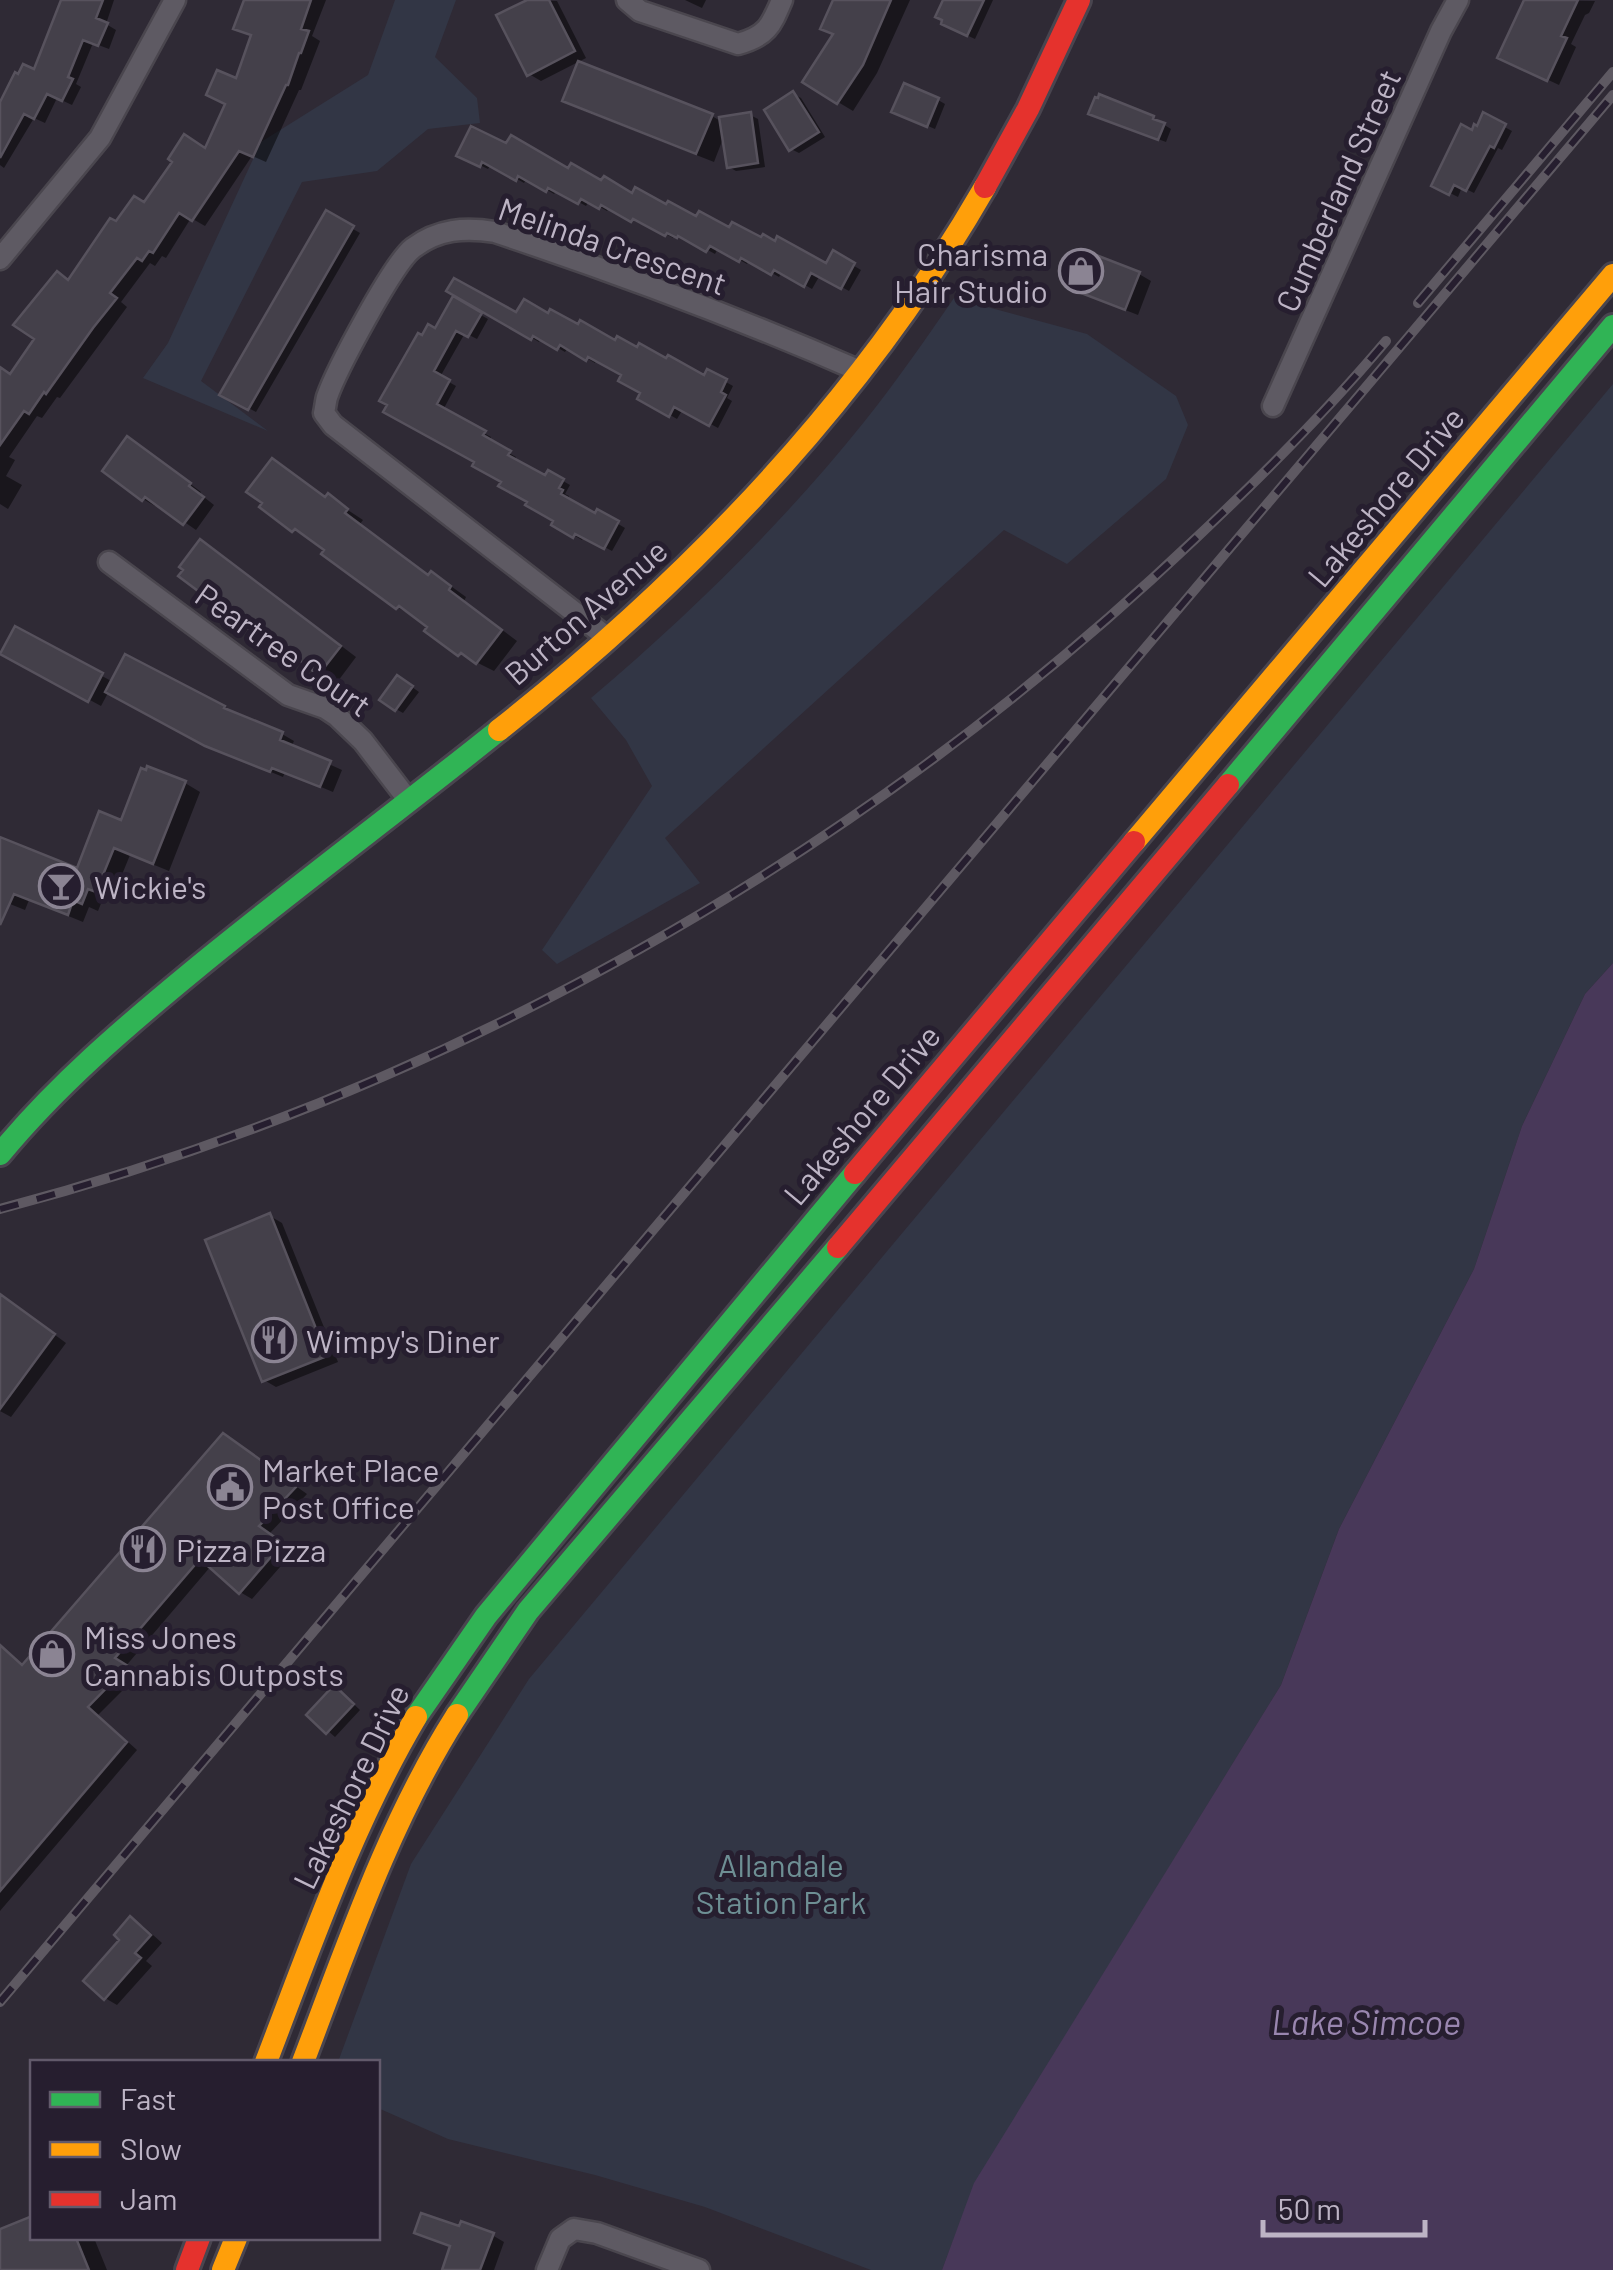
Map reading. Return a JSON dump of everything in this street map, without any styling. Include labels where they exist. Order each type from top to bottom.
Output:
[{"type":"main road","name":"Burton Avenue","points":[[0,1154],[47,1100],[135,1020],[610,639],[726,528],[817,426],[913,299],[983,190],[1079,0]]},
{"type":"main road","name":"Lakeshore Drive","points":[[267,2060],[382,1779],[439,1679],[486,1616],[988,1013],[1613,275]]},
{"type":"main road","name":"Lakeshore Drive","points":[[305,2060],[377,1870],[430,1760],[475,1686],[528,1611],[1016,1040],[1613,326]]},
{"type":"main road","points":[[187,2270],[198,2240]]},
{"type":"main road","points":[[223,2270],[235,2240]]},
{"type":"street","points":[[0,258],[100,138],[175,0]]},
{"type":"street","points":[[626,0],[640,11],[738,44],[765,32],[782,0]]},
{"type":"street","name":"Cumberland Street","points":[[1273,406],[1458,0]]},
{"type":"street","name":"Melinda Crescent","points":[[610,639],[333,425],[324,412],[326,398],[354,341],[410,250],[448,231],[471,228],[494,232],[705,308],[860,371]]},
{"type":"street","name":"Peartree Court","points":[[109,562],[288,695],[337,716],[364,742],[409,801]]},
{"type":"street","points":[[547,2270],[560,2239],[574,2228],[698,2270]]},
{"type":"green space","points":[[395,0],[456,0],[435,57],[477,98],[480,123],[428,129],[377,171],[302,182],[201,381],[268,431],[143,378],[168,343],[261,142],[368,75]]},
{"type":"green space","points":[[954,298],[1087,334],[1176,396],[1188,425],[1166,479],[1067,564],[1004,530],[665,838],[700,883],[557,964],[542,950],[652,786],[626,740],[591,698],[700,600],[801,496],[876,407]]},
{"type":"green space","name":"Allandale Station Park","points":[[1613,384],[1613,963],[1585,994],[1522,1126],[1474,1269],[1339,1529],[1281,1685],[975,2183],[942,2270],[871,2270],[705,2207],[448,2139],[380,2109],[380,2060],[339,2060],[411,1864],[529,1679]]},
{"type":"water","name":"Lake Simcoe","points":[[1613,963],[1613,2270],[942,2270],[974,2183],[1281,1685],[1339,1529],[1474,1269],[1522,1126],[1585,994]]},
{"type":"building","points":[[61,0],[103,0],[96,18],[108,23],[98,46],[83,40],[68,77],[73,79],[62,101],[47,94],[34,119],[24,114],[0,158],[0,102],[23,64],[34,69]]},
{"type":"building","points":[[244,0],[311,0],[301,29],[309,31],[301,53],[253,157],[239,151],[192,221],[179,213],[153,253],[149,251],[142,261],[137,258],[110,293],[117,298],[46,394],[29,414],[24,411],[0,445],[0,367],[10,374],[34,339],[13,325],[57,271],[68,280],[110,218],[116,221],[134,196],[144,202],[172,162],[168,159],[184,134],[205,148],[225,104],[206,95],[217,70],[236,78],[251,35],[233,29]]},
{"type":"building","points":[[527,0],[549,0],[575,51],[527,76],[496,15]]},
{"type":"building","points":[[833,0],[891,0],[863,65],[837,104],[802,82],[833,34],[820,29]]},
{"type":"building","points":[[943,0],[984,0],[967,36],[935,17]]},
{"type":"building","points":[[1524,0],[1578,0],[1561,36],[1567,38],[1547,81],[1497,58]]},
{"type":"building","points":[[578,61],[713,114],[696,154],[562,101]]},
{"type":"building","points":[[904,83],[939,98],[927,127],[891,112]]},
{"type":"building","points":[[793,91],[819,132],[789,151],[764,110]]},
{"type":"building","points":[[1099,94],[1165,123],[1158,140],[1088,114]]},
{"type":"building","points":[[751,112],[758,163],[727,168],[719,117]]},
{"type":"building","points":[[1483,112],[1506,124],[1466,191],[1454,185],[1449,195],[1431,186],[1461,124],[1472,130]]},
{"type":"building","points":[[471,126],[506,143],[511,135],[568,168],[571,163],[632,193],[635,187],[696,216],[699,211],[729,227],[732,222],[761,237],[763,234],[775,241],[777,236],[826,263],[833,250],[855,263],[841,289],[811,273],[804,287],[774,270],[771,275],[710,246],[706,252],[678,236],[665,236],[633,219],[631,222],[601,205],[599,209],[581,199],[578,204],[518,176],[516,181],[482,162],[480,167],[456,156]]},
{"type":"building","points":[[326,210],[354,226],[248,410],[219,395]]},
{"type":"building","points":[[1091,253],[1140,272],[1125,310],[1076,291]]},
{"type":"building","points":[[454,278],[516,312],[524,299],[548,313],[550,309],[578,324],[580,320],[615,340],[617,336],[666,358],[668,355],[704,375],[707,369],[727,379],[721,392],[726,395],[709,426],[674,407],[669,417],[637,399],[640,393],[618,381],[621,375],[560,345],[557,350],[533,336],[531,340],[446,291]]},
{"type":"building","points":[[453,296],[482,313],[468,337],[456,331],[434,371],[450,380],[437,404],[486,431],[483,435],[511,451],[508,455],[545,475],[548,470],[564,479],[559,488],[563,490],[561,494],[619,521],[604,549],[551,525],[553,521],[498,486],[501,482],[472,466],[474,462],[383,412],[387,405],[379,401],[418,333],[422,335],[428,324],[435,328]]},
{"type":"building","points":[[127,436],[204,497],[183,525],[102,471]]},
{"type":"building","points":[[272,458],[325,497],[328,493],[348,509],[345,513],[428,575],[431,571],[451,586],[449,590],[502,630],[476,664],[461,653],[458,656],[399,606],[396,609],[321,554],[324,550],[259,507],[262,503],[246,492]]},
{"type":"building","points":[[200,539],[341,646],[320,673],[296,658],[293,662],[178,576],[183,570],[179,567]]},
{"type":"building","points":[[15,626],[103,673],[88,702],[0,654]]},
{"type":"building","points":[[125,654],[224,708],[283,732],[280,740],[331,761],[320,787],[205,746],[105,692]]},
{"type":"building","points":[[397,675],[413,686],[395,711],[379,700]]},
{"type":"building","points":[[147,766],[186,781],[153,864],[114,848],[96,892],[88,889],[82,904],[73,900],[68,915],[14,894],[0,925],[0,837],[77,868],[99,811],[121,820],[141,768],[146,770]]},
{"type":"building","points":[[270,1213],[327,1356],[262,1382],[205,1240]]},
{"type":"building","points":[[0,1294],[55,1334],[0,1409]]},
{"type":"building","points":[[223,1433],[297,1486],[259,1526],[283,1543],[239,1594],[200,1559],[115,1658],[128,1666],[88,1707],[127,1742],[0,1891],[0,1645],[22,1665]]},
{"type":"building","points":[[334,1685],[354,1704],[326,1734],[306,1715]]},
{"type":"building","points":[[130,1916],[151,1935],[135,1953],[141,1958],[104,2000],[83,1981],[119,1940],[114,1935]]},
{"type":"building","points":[[421,2213],[494,2233],[480,2270],[442,2270],[450,2246],[414,2233]]},
{"type":"building","points":[[30,2217],[30,2240],[77,2240],[89,2270],[0,2270],[0,2229]]},
{"type":"railway","points":[[1418,303],[1613,72]]},
{"type":"railway","points":[[0,2002],[1613,95]]},
{"type":"railway","points":[[0,1209],[166,1159],[328,1099],[486,1029],[639,949],[787,860],[929,762],[1066,655],[1245,491],[1386,341]]},
{"type":"traffic: fast","points":[[1228,785],[1613,326]]},
{"type":"traffic: fast","points":[[0,1154],[68,1081],[142,1014],[499,730]]},
{"type":"traffic: fast","points":[[416,1717],[486,1616],[855,1173]]},
{"type":"traffic: fast","points":[[457,1715],[528,1611],[838,1247]]},
{"type":"traffic: slow","points":[[499,730],[638,611],[768,481],[884,340],[985,187]]},
{"type":"traffic: slow","points":[[1134,842],[1613,275]]},
{"type":"traffic: slow","points":[[304,2060],[390,1841],[457,1715]]},
{"type":"traffic: slow","points":[[267,2060],[352,1843],[416,1717]]},
{"type":"traffic: slow","points":[[223,2270],[235,2240]]},
{"type":"traffic: jam","points":[[985,187],[1028,109],[1079,0]]},
{"type":"traffic: jam","points":[[838,1247],[1228,785]]},
{"type":"traffic: jam","points":[[855,1173],[1134,842]]},
{"type":"traffic: jam","points":[[187,2270],[198,2240]]},
{"type":"place","name":"Charisma Hair Studio","points":[[1081,271]]},
{"type":"place","name":"Wickie's","points":[[61,886]]},
{"type":"place","name":"Wimpy's Diner","points":[[274,1340]]},
{"type":"place","name":"Market Place Post Office","points":[[230,1487]]},
{"type":"place","name":"Pizza Pizza","points":[[143,1549]]},
{"type":"place","name":"Miss Jones Cannabis Outposts","points":[[52,1654]]}]
